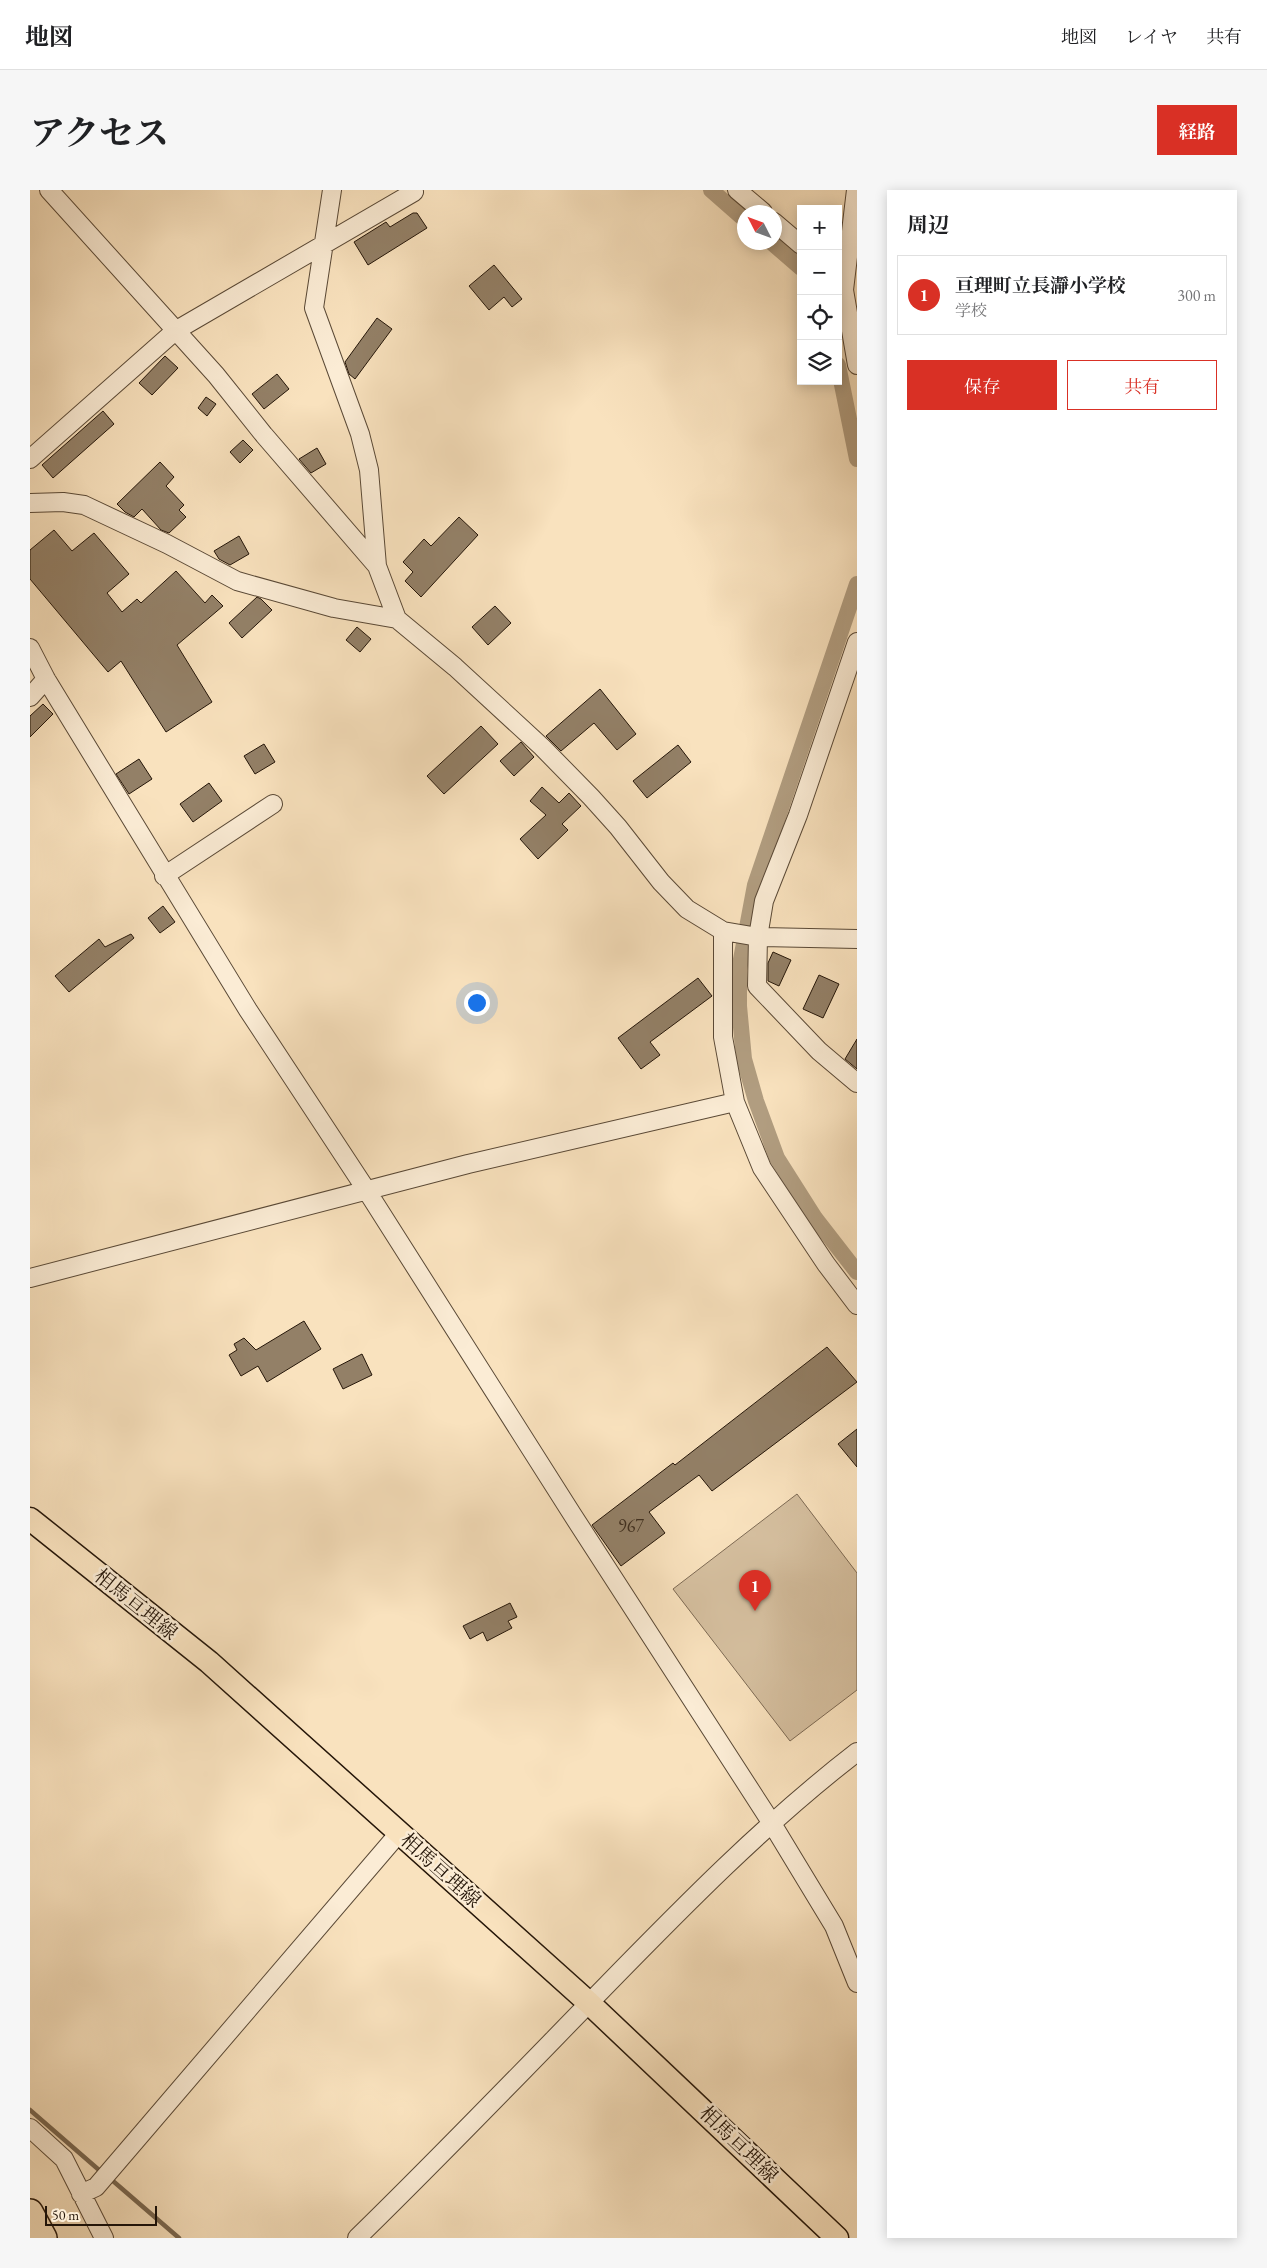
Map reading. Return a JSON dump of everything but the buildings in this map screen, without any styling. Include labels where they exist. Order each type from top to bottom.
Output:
[{"type":"highway","points":[[30,2212],[44,2238]]},
{"type":"main road","name":"相馬亘理線","points":[[30,1519],[209,1662],[589,2003],[837,2238]]},
{"type":"street","points":[[49,190],[216,375],[270,442],[377,566]]},
{"type":"street","points":[[332,190],[314,308],[360,434],[368,470],[377,566],[397,619]]},
{"type":"street","points":[[737,190],[755,205]]},
{"type":"street","points":[[842,280],[856,190]]},
{"type":"street","points":[[30,460],[175,331],[323,243],[414,192]]},
{"type":"street","points":[[782,229],[797,242]]},
{"type":"street","points":[[842,291],[857,365]]},
{"type":"street","points":[[30,503],[63,502],[84,505],[167,544],[237,581],[334,608],[397,619],[455,667],[542,747],[591,796],[661,882],[687,908],[723,931],[758,937],[857,939]]},
{"type":"street","points":[[857,642],[798,815],[764,901],[758,937],[757,986],[819,1051],[857,1083]]},
{"type":"street","points":[[30,648],[46,679],[164,876],[248,1010],[367,1191],[572,1514],[771,1822],[834,1926],[857,1983]]},
{"type":"street","points":[[30,697],[46,679]]},
{"type":"street","points":[[164,876],[273,804]]},
{"type":"street","points":[[723,931],[723,1037],[734,1102],[762,1168],[826,1264],[857,1305]]},
{"type":"street","points":[[30,1278],[635,1124],[734,1102]]},
{"type":"street","points":[[357,2238],[440,2156],[684,1905],[771,1822],[857,1752]]},
{"type":"street","points":[[81,2194],[96,2187],[399,1833]]},
{"type":"street","points":[[30,2128],[64,2159],[104,2238]]},
{"type":"shaded area","points":[[797,1494],[857,1573],[857,1690],[790,1741],[673,1589]]},
{"type":"waterway","points":[[711,190],[737,213]]},
{"type":"waterway","points":[[780,250],[797,265]]},
{"type":"waterway","points":[[842,385],[857,459]]},
{"type":"waterway","points":[[857,584],[755,885],[739,970],[739,1006],[744,1059],[756,1101],[777,1158],[815,1218],[857,1272]]},
{"type":"waterway","points":[[30,2110],[99,2170]]},
{"type":"waterway","points":[[113,2181],[179,2238]]},
{"type":"place","name":"亘理町立長瀞小学校","points":[[755,1611]]}]
